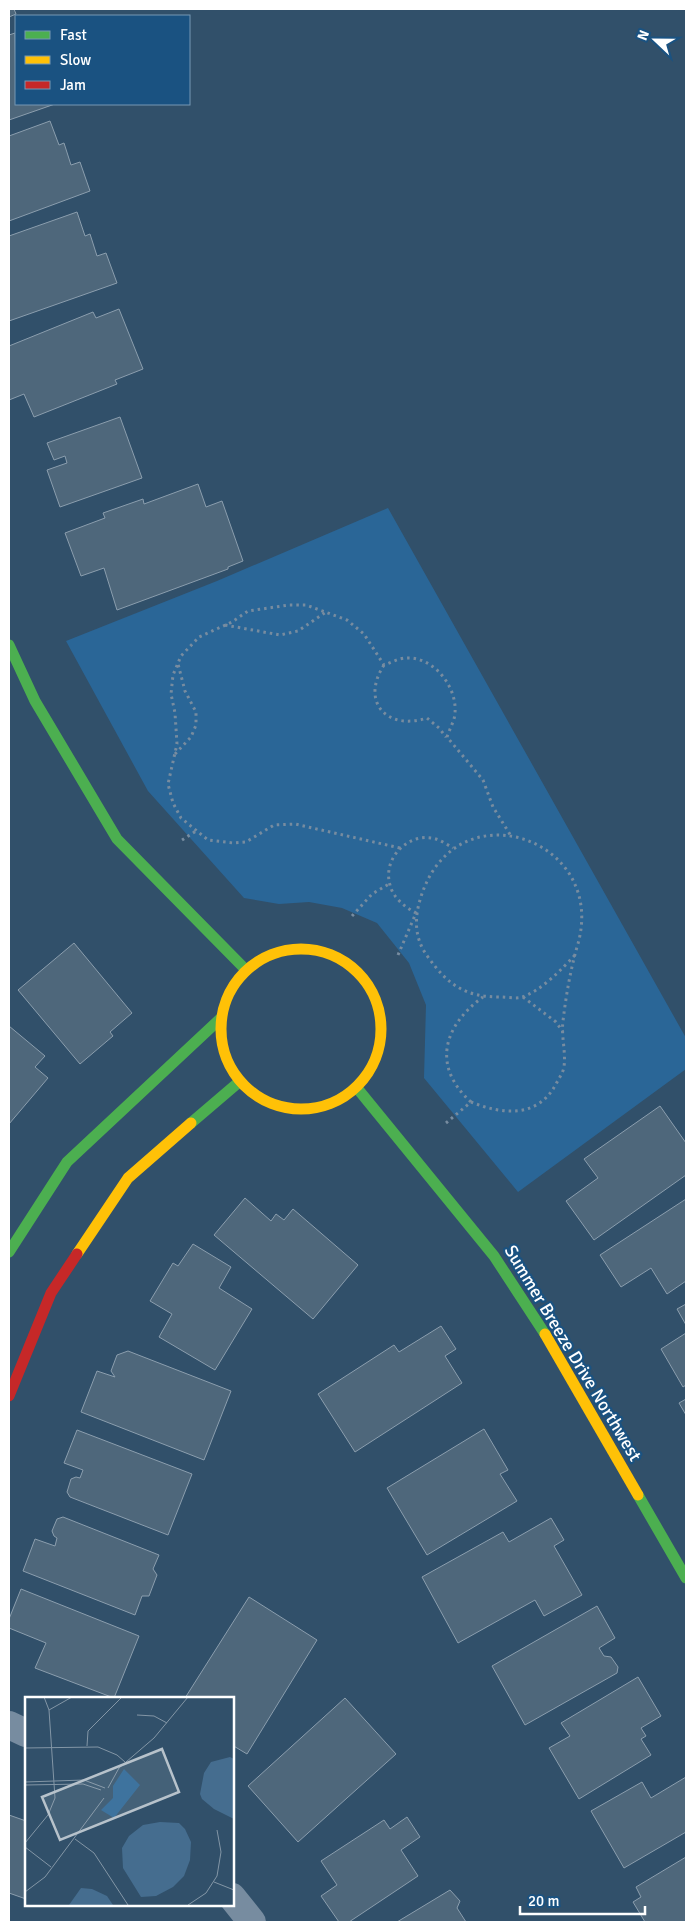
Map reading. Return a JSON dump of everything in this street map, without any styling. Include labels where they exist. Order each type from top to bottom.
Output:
[{"type":"street","points":[[9,645],[35,701],[117,839],[246,970]]},
{"type":"street","points":[[310,949],[335,956],[362,976],[376,998],[382,1028],[375,1062],[357,1088],[329,1105],[308,1110],[279,1107],[255,1096],[239,1082],[222,1049],[221,1018],[230,990],[246,970],[259,960],[283,950],[310,949]]},
{"type":"street","points":[[9,1252],[67,1162],[221,1018]]},
{"type":"street","points":[[9,1396],[51,1293],[128,1178],[239,1082]]},
{"type":"street","name":"Summer Breeze Drive Northwest","points":[[357,1088],[494,1256],[554,1349],[686,1578]]},
{"type":"street","points":[[9,1725],[25,1733]]},
{"type":"street","points":[[234,1900],[252,1922]]},
{"type":"path","points":[[384,665],[364,634],[347,620],[306,605],[267,607],[248,611],[199,637],[181,656],[172,675],[171,694],[177,732],[168,784],[173,803],[181,818],[208,840],[232,843],[246,842],[274,824],[296,824],[400,848]]},
{"type":"path","points":[[223,625],[280,635],[298,631],[327,612]]},
{"type":"path","points":[[446,737],[454,718],[454,698],[447,682],[435,668],[420,658],[404,658],[384,665],[374,686],[375,699],[381,711],[392,719],[404,723],[427,718],[439,728],[446,737],[483,780],[493,807],[511,836]]},
{"type":"path","points":[[174,756],[191,737],[196,725],[196,712],[185,691],[178,663]]},
{"type":"path","points":[[182,840],[196,831]]},
{"type":"path","points":[[398,955],[432,872],[453,848],[470,839],[491,834],[521,837],[549,851],[565,867],[577,888],[582,916],[580,939],[569,972],[562,1024],[564,1033],[564,1069],[551,1094],[532,1109],[513,1112],[490,1110],[471,1102],[454,1083],[447,1066],[446,1051],[457,1020],[484,996]]},
{"type":"path","points":[[416,913],[404,906],[389,884],[390,863],[400,848],[414,840],[434,839],[453,848]]},
{"type":"path","points":[[352,916],[372,894],[389,884]]},
{"type":"path","points":[[416,913],[417,934],[425,954],[441,976],[474,996],[523,997],[555,976],[575,954]]},
{"type":"path","points":[[523,997],[556,1022],[564,1033]]},
{"type":"path","points":[[446,1123],[471,1102]]},
{"type":"shaded area","points":[[388,508],[686,1038],[686,1069],[518,1192],[424,1078],[426,1005],[409,963],[377,923],[342,908],[309,902],[279,904],[244,898],[148,791],[66,641],[217,581]]},
{"type":"building","points":[[9,9],[14,9],[16,14],[9,17]]},
{"type":"building","points":[[15,33],[15,105],[52,105],[9,120],[9,35]]},
{"type":"building","points":[[50,121],[59,145],[64,143],[71,165],[80,162],[90,191],[9,221],[9,136]]},
{"type":"building","points":[[77,212],[85,236],[90,234],[97,256],[106,253],[117,283],[9,321],[9,236]]},
{"type":"building","points":[[119,309],[143,369],[115,380],[117,384],[34,417],[24,394],[9,400],[9,346],[93,312],[96,318]]},
{"type":"building","points":[[120,417],[142,478],[60,507],[47,470],[67,463],[65,456],[54,460],[47,443]]},
{"type":"building","points":[[198,484],[206,507],[222,501],[243,561],[228,567],[228,569],[117,610],[104,568],[81,576],[65,533],[105,518],[103,513],[143,499],[144,504]]},
{"type":"building","points":[[74,943],[132,1013],[110,1032],[113,1036],[80,1064],[18,990]]},
{"type":"building","points":[[9,1026],[45,1056],[35,1067],[48,1078],[9,1124]]},
{"type":"building","points":[[660,1106],[686,1143],[686,1175],[594,1240],[566,1201],[598,1178],[584,1159]]},
{"type":"building","points":[[245,1198],[271,1221],[276,1214],[284,1220],[293,1209],[358,1265],[313,1319],[214,1235]]},
{"type":"building","points":[[686,1199],[686,1281],[667,1294],[651,1268],[621,1287],[600,1255]]},
{"type":"building","points":[[193,1244],[231,1267],[219,1288],[252,1309],[215,1370],[159,1337],[172,1314],[150,1301],[173,1263],[178,1266]]},
{"type":"building","points":[[686,1304],[686,1325],[677,1309]]},
{"type":"building","points":[[441,1326],[456,1349],[445,1356],[462,1383],[355,1452],[318,1394],[394,1345],[399,1352]]},
{"type":"building","points":[[686,1333],[686,1385],[683,1387],[661,1349]]},
{"type":"building","points":[[128,1351],[231,1391],[204,1460],[81,1412],[97,1371],[115,1377],[111,1371],[117,1355]]},
{"type":"building","points":[[686,1399],[686,1415],[679,1403]]},
{"type":"building","points":[[484,1429],[508,1470],[500,1474],[517,1501],[427,1555],[387,1488]]},
{"type":"building","points":[[77,1430],[192,1474],[168,1535],[70,1497],[67,1492],[71,1479],[80,1478],[83,1470],[64,1463]]},
{"type":"building","points":[[63,1517],[159,1555],[153,1569],[157,1575],[149,1596],[142,1596],[135,1615],[23,1571],[35,1539],[55,1546],[57,1538],[52,1531],[57,1519]]},
{"type":"building","points":[[551,1518],[564,1540],[554,1546],[582,1595],[544,1616],[535,1600],[458,1643],[422,1577],[503,1532],[509,1542]]},
{"type":"building","points":[[21,1589],[139,1636],[114,1697],[35,1668],[46,1643],[9,1628],[9,1619]]},
{"type":"building","points":[[249,1597],[317,1640],[247,1754],[234,1746],[234,1697],[186,1697]]},
{"type":"building","points":[[597,1606],[615,1638],[599,1648],[604,1656],[611,1657],[618,1667],[617,1673],[525,1725],[492,1666]]},
{"type":"building","points":[[638,1677],[661,1716],[641,1728],[646,1736],[641,1739],[651,1755],[579,1799],[549,1748],[570,1736],[561,1723]]},
{"type":"building","points":[[345,1698],[396,1754],[298,1842],[248,1786]]},
{"type":"building","points":[[686,1777],[686,1832],[624,1868],[591,1811],[642,1782],[651,1798]]},
{"type":"building","points":[[9,1815],[25,1821],[25,1899],[9,1893]]},
{"type":"building","points":[[407,1817],[420,1837],[401,1850],[418,1876],[349,1922],[339,1922],[321,1896],[337,1885],[321,1861],[384,1820],[390,1829]]},
{"type":"building","points":[[686,1857],[686,1922],[645,1922],[633,1902],[641,1897],[636,1887]]},
{"type":"building","points":[[450,1890],[460,1901],[457,1908],[466,1922],[397,1922]]},
{"type":"traffic: fast","points":[[9,645],[35,701],[117,839],[246,970]]},
{"type":"traffic: fast","points":[[9,1252],[67,1162],[221,1018]]},
{"type":"traffic: fast","points":[[191,1123],[239,1082]]},
{"type":"traffic: fast","points":[[357,1088],[494,1256],[545,1334]]},
{"type":"traffic: fast","points":[[638,1495],[686,1578]]},
{"type":"traffic: slow","points":[[293,949],[309,949],[339,958],[358,972],[375,998],[380,1013],[381,1029],[380,1045],[375,1060],[358,1086],[339,1100],[324,1106],[309,1109],[293,1109],[263,1100],[239,1080],[230,1067],[224,1052],[221,1037],[221,1021],[230,991],[250,967],[263,958],[278,952],[293,949]]},
{"type":"traffic: slow","points":[[77,1254],[128,1178],[191,1123]]},
{"type":"traffic: slow","points":[[545,1334],[638,1495]]},
{"type":"traffic: jam","points":[[9,1396],[51,1293],[77,1254]]}]
